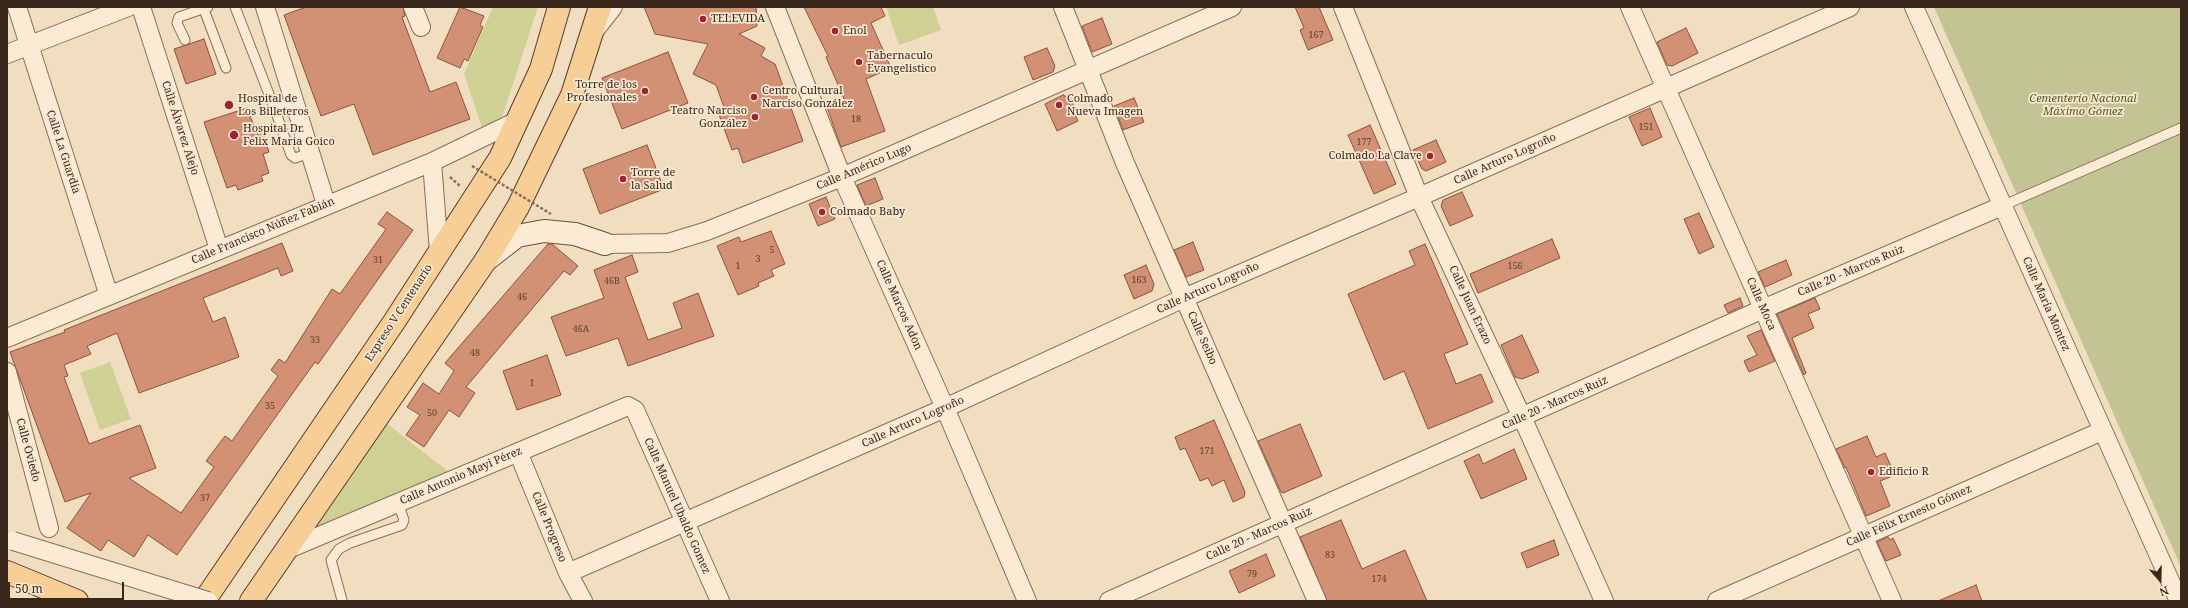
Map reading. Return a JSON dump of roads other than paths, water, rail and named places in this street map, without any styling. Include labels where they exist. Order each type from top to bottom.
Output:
[{"type":"main road","name":"Expreso V Centenario","points":[[204,601],[394,322],[500,158],[541,69],[559,7]]},
{"type":"main road","points":[[251,601],[486,260],[525,195],[572,95],[593,33],[600,7]]},
{"type":"main road","points":[[7,572],[77,601]]},
{"type":"street","name":"Calle La Guardia","points":[[17,7],[109,296]]},
{"type":"street","points":[[7,54],[29,44],[128,7]]},
{"type":"street","name":"Calle Álvarez Alejo","points":[[141,7],[219,249]]},
{"type":"street","points":[[265,7],[326,204]]},
{"type":"street","points":[[413,7],[421,27]]},
{"type":"street","points":[[593,33],[613,7]]},
{"type":"street","name":"Calle Marcos Adon","points":[[775,7],[842,177],[945,408],[1027,601]]},
{"type":"street","name":"Calle Seibo","points":[[1063,7],[1088,71],[1184,298],[1317,601]]},
{"type":"street","name":"Calle Américo Lugo","points":[[486,260],[517,236],[544,231],[575,234],[605,244],[668,243],[707,231],[842,177],[1232,7]]},
{"type":"street","name":"Calle Juan Erazo","points":[[1343,7],[1419,197],[1522,417],[1604,601]]},
{"type":"street","name":"Calle Moca","points":[[1630,7],[1892,601]]},
{"type":"street","name":"Calle Arturo Logroño","points":[[568,573],[945,408],[1184,298],[1419,197],[1850,7]]},
{"type":"street","name":"Calle María Montez","points":[[1914,7],[2179,601]]},
{"type":"street","name":"Calle Francisco Núñez Fabián","points":[[7,338],[326,204],[432,162],[517,120]]},
{"type":"street","points":[[432,162],[439,252]]},
{"type":"street","name":"Calle 20 - Marcos Ruiz","points":[[1109,601],[1763,309],[2002,206]]},
{"type":"street","name":"Calle Oviedo","points":[[7,372],[49,528]]},
{"type":"street","name":"Calle Antonio Mayi Pérez","points":[[286,550],[628,406],[635,410]]},
{"type":"street","name":"Calle Manuel Ubaldo Gomez","points":[[635,410],[720,601]]},
{"type":"street","name":"Calle Félix Ernesto Gómez","points":[[1717,601],[2102,431]]},
{"type":"street","name":"Calle Progreso","points":[[518,452],[568,573],[583,601]]},
{"type":"street","points":[[10,540],[208,601]]},
{"type":"lane","points":[[235,7],[291,155],[295,158],[310,153]]},
{"type":"lane","points":[[185,40],[178,23],[179,17],[205,8],[226,68]]},
{"type":"lane","points":[[274,107],[294,100]]},
{"type":"lane","points":[[2002,206],[2181,128]]},
{"type":"lane","points":[[342,600],[331,560],[339,549],[350,543],[402,525],[404,520],[398,503]]},
{"type":"place","name":"TELEVIDA","points":[[703,19]]},
{"type":"place","name":"Enol","points":[[835,31]]},
{"type":"place","name":"Tabernaculo Evangelistico","points":[[859,62]]},
{"type":"place","name":"Torre de los Profesionales","points":[[645,91]]},
{"type":"place","name":"Centro Cultural Narciso González","points":[[754,97]]},
{"type":"place","name":"Hospital de Los Billeteros","points":[[229,105]]},
{"type":"place","name":"Colmado Nueva Imagen","points":[[1059,105]]},
{"type":"place","name":"Teatro Narciso González","points":[[755,117]]},
{"type":"place","name":"Hospital Dr. Felix Maria Goico","points":[[234,135]]},
{"type":"place","name":"Colmado La Clave","points":[[1430,156]]},
{"type":"place","name":"Torre de la Salud","points":[[623,179]]},
{"type":"place","name":"Colmado Baby","points":[[822,212]]},
{"type":"place","name":"Edificio R","points":[[1871,472]]},
{"type":"park label","name":"Cementerio Nacional Máximo Gómez","points":[[2083,105]]}]
